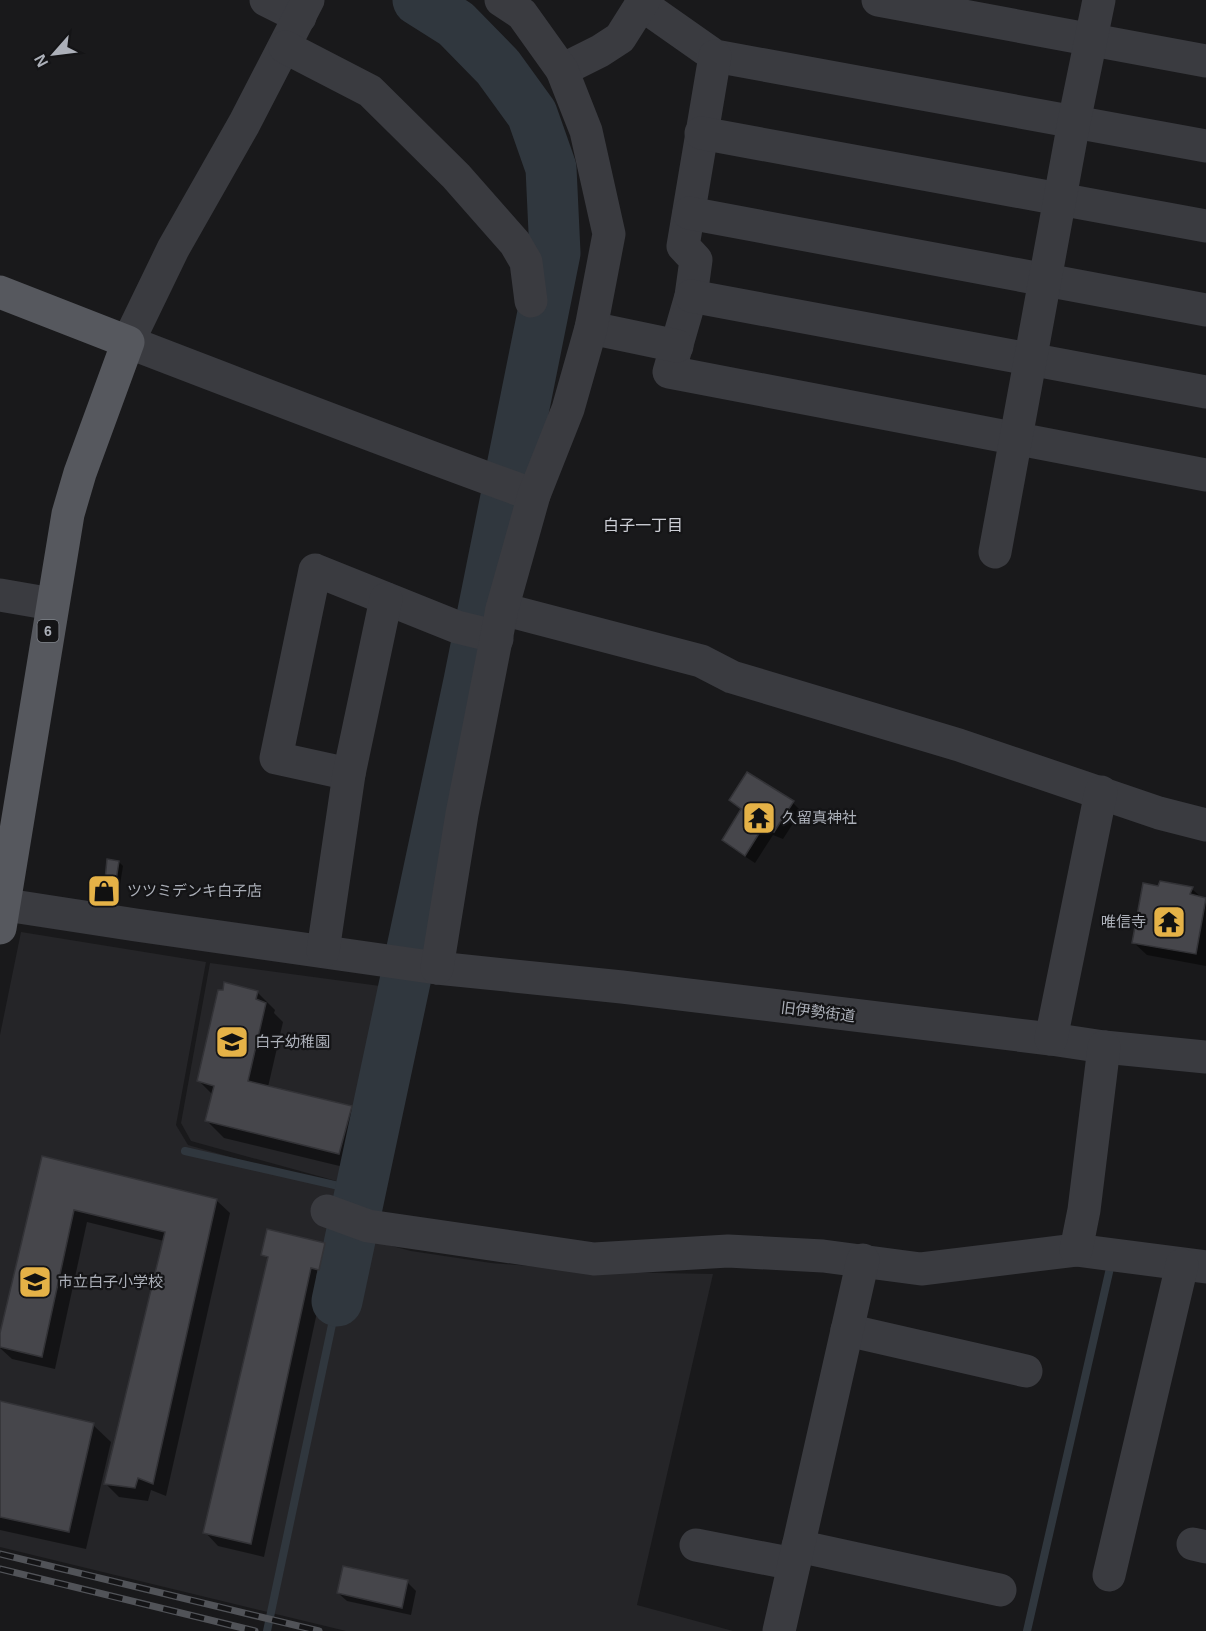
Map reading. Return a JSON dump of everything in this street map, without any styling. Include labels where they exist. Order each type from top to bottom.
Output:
[{"type":"main road","points":[[0,292],[128,342]]},
{"type":"main road","name":"6","points":[[2,912],[68,514],[80,473],[128,342]]},
{"type":"street","points":[[266,0],[305,6],[285,47],[174,249],[128,342],[437,461],[530,493]]},
{"type":"street","points":[[434,967],[497,628],[530,493],[568,409],[591,328],[609,234],[586,131],[562,70],[522,14],[501,0]]},
{"type":"street","points":[[878,0],[1206,61]]},
{"type":"street","points":[[995,552],[1074,122],[1099,0]]},
{"type":"street","points":[[562,70],[620,38],[643,2],[715,56],[1206,146]]},
{"type":"street","points":[[285,47],[370,91],[456,176],[515,243],[526,262],[531,301]]},
{"type":"street","points":[[715,56],[683,246],[696,260],[691,296],[669,372],[1206,475]]},
{"type":"street","points":[[701,133],[1206,226]]},
{"type":"street","points":[[689,213],[1206,310]]},
{"type":"street","points":[[691,296],[1206,392]]},
{"type":"street","points":[[591,328],[677,346]]},
{"type":"street","points":[[350,774],[276,758],[315,570],[457,627],[497,628],[701,661],[732,677],[959,745],[1159,813],[1206,825]]},
{"type":"street","points":[[0,595],[52,604]]},
{"type":"street","points":[[323,951],[350,774],[386,599]]},
{"type":"street","points":[[1051,1039],[1101,792]]},
{"type":"street","name":"旧伊勢街道","points":[[2,912],[135,940],[323,951],[434,967],[634,989],[1104,1047],[1206,1057]]},
{"type":"street","points":[[1076,1250],[1104,1047]]},
{"type":"street","points":[[327,1211],[368,1226],[594,1259],[728,1251],[823,1256],[921,1269],[1076,1250],[1194,1266],[1109,1575]]},
{"type":"street","points":[[779,1631],[863,1260]]},
{"type":"street","points":[[847,1330],[1026,1371]]},
{"type":"street","points":[[696,1545],[796,1555],[1000,1590]]},
{"type":"shaded area","points":[[21,932],[206,962],[176,1125],[188,1145],[337,1187],[327,1229],[411,1251],[491,1263],[603,1272],[713,1274],[637,1605],[733,1631],[346,1631],[0,1547],[0,1035]]},
{"type":"shaded area","points":[[210,963],[380,986],[340,1182],[191,1141],[181,1123]]},
{"type":"building","name":"久留真神社","points":[[747,772],[794,801],[774,832],[763,827],[745,856],[722,840],[741,809],[729,800]]},
{"type":"building","name":"ツツミデンキ白子店","points":[[107,859],[119,861],[112,906],[93,903],[96,878],[105,880]]},
{"type":"building","name":"唯信寺","points":[[1160,881],[1193,887],[1190,894],[1206,898],[1196,954],[1132,943],[1143,883],[1158,886]]},
{"type":"building","name":"白子幼稚園","points":[[224,982],[258,991],[256,999],[266,1003],[248,1081],[352,1106],[339,1154],[205,1121],[214,1086],[197,1081],[218,990],[223,990]]},
{"type":"building","name":"市立白子小学校","points":[[42,1156],[217,1199],[153,1484],[138,1478],[135,1488],[104,1484],[165,1232],[74,1210],[42,1357],[0,1347],[0,1333]]},
{"type":"building","points":[[267,1229],[325,1243],[319,1270],[311,1268],[251,1544],[203,1533],[268,1257],[261,1255]]},
{"type":"building","points":[[0,1401],[94,1423],[69,1532],[0,1517]]},
{"type":"building","points":[[343,1566],[408,1580],[402,1608],[337,1593]]},
{"type":"waterway","points":[[337,1301],[469,681],[555,253],[551,168],[532,114],[498,67],[456,24],[418,0]]},
{"type":"waterway","points":[[185,1151],[361,1191]]},
{"type":"waterway","points":[[1027,1631],[1110,1268]]},
{"type":"waterway","points":[[267,1631],[337,1301]]},
{"type":"railway","points":[[0,1554],[319,1631]]},
{"type":"railway","points":[[0,1569],[255,1631]]},
{"type":"place","name":"久留真神社","points":[[759,818]]},
{"type":"place","name":"ツツミデンキ白子店","points":[[104,891]]},
{"type":"place","name":"唯信寺","points":[[1169,922]]},
{"type":"place","name":"白子幼稚園","points":[[232,1042]]},
{"type":"place","name":"市立白子小学校","points":[[35,1282]]},
{"type":"district","name":"白子一丁目","points":[[643,525]]}]
